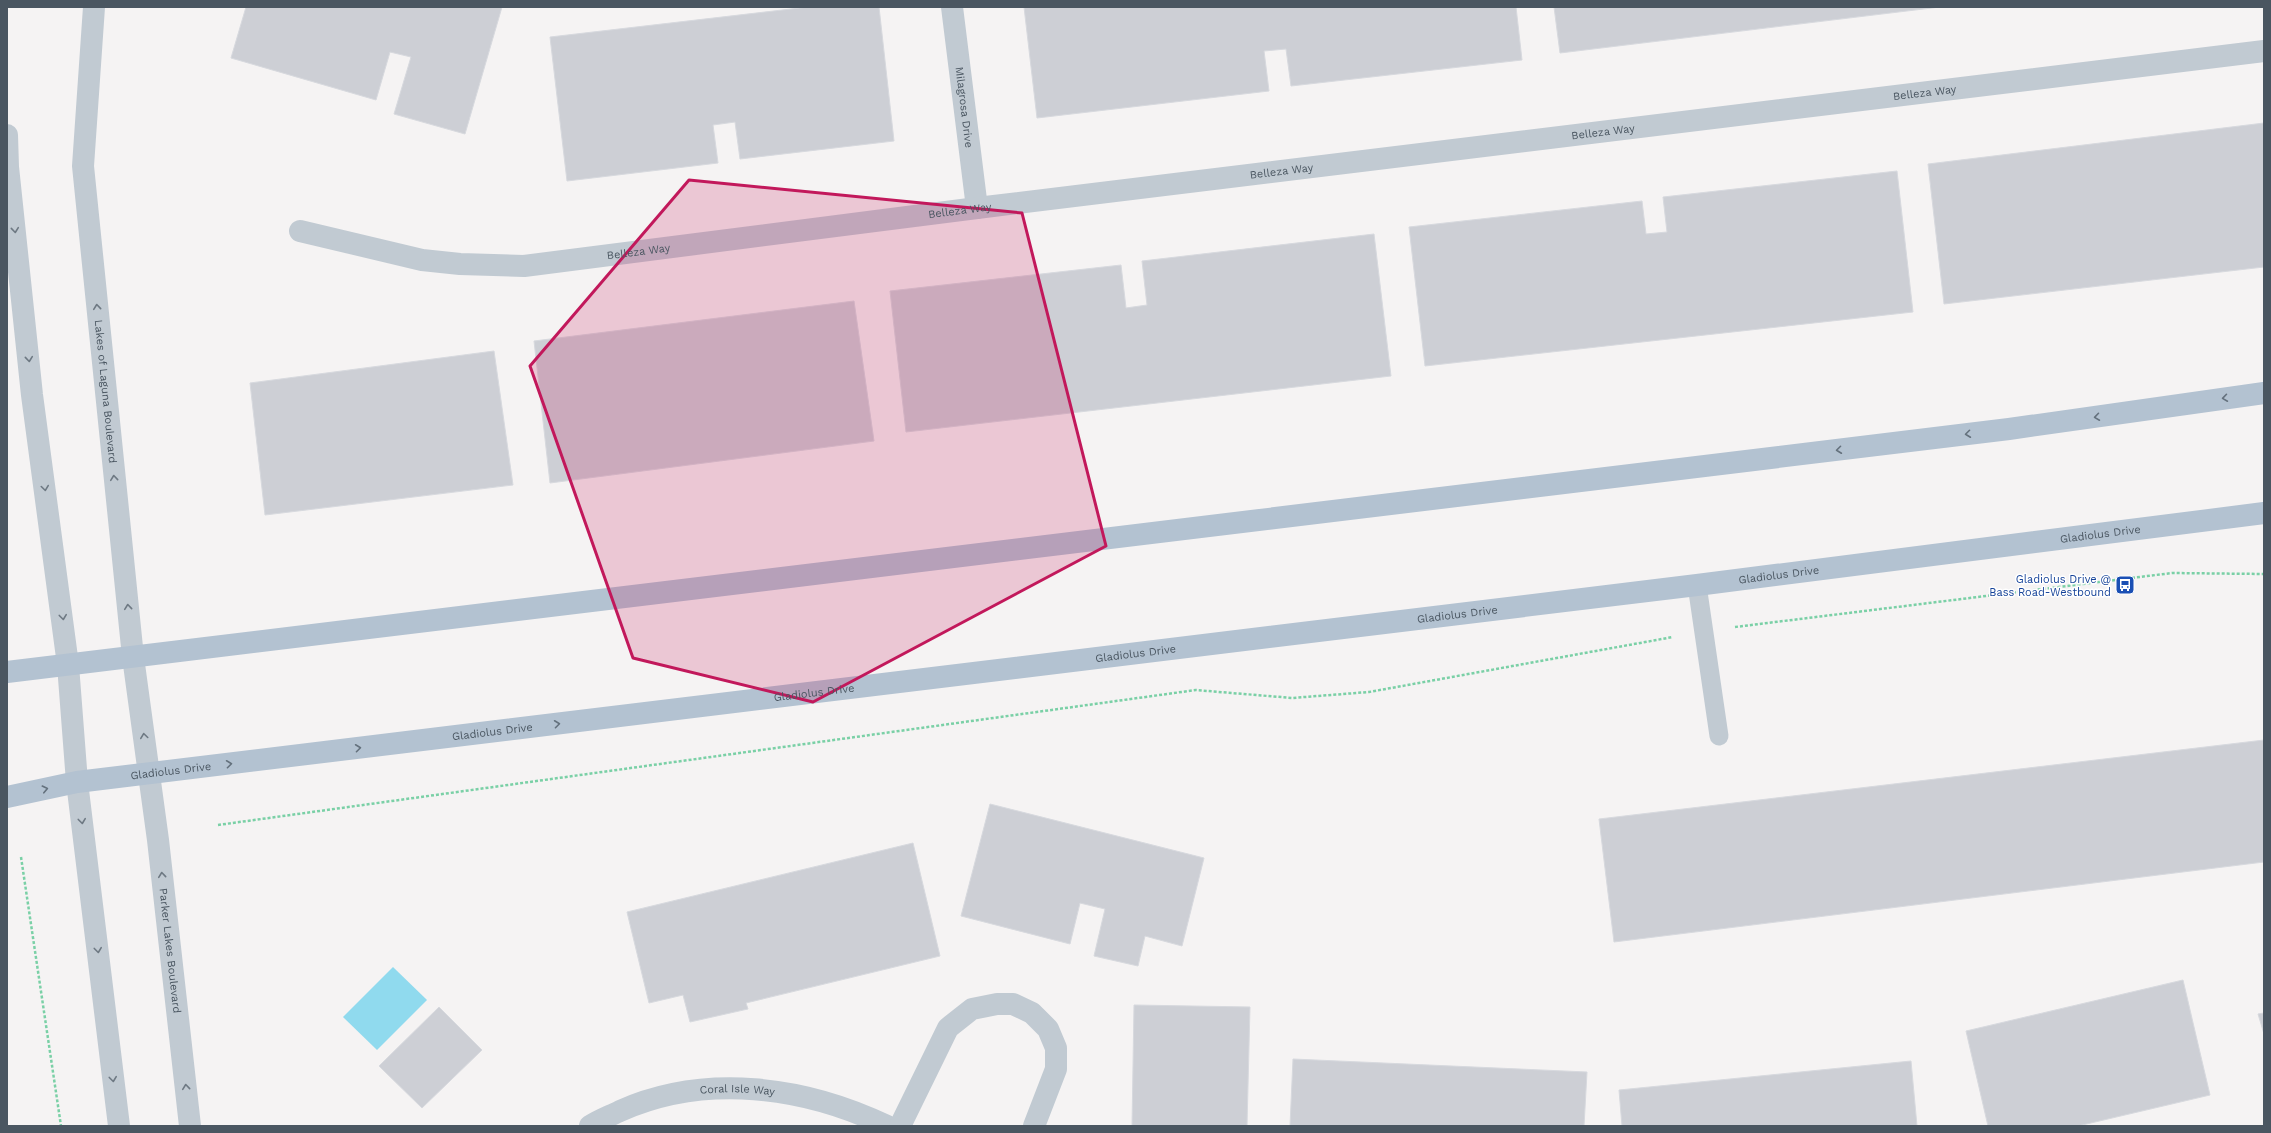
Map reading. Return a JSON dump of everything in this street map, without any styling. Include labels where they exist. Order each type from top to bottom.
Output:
[{"type":"main road","points":[[7,672],[2009,429],[2264,393]]},
{"type":"main road","name":"Gladiolus Drive","points":[[7,797],[77,782],[149,775],[1697,585],[2264,513]]},
{"type":"street","name":"Lakes of Laguna Boulevard","points":[[94,7],[83,166],[133,657],[149,775]]},
{"type":"street","name":"Milagrosa Drive","points":[[952,7],[977,208]]},
{"type":"street","name":"Belleza Way","points":[[300,231],[422,260],[460,264],[524,266],[977,208],[2264,50]]},
{"type":"street","points":[[7,135],[8,167],[32,395],[68,665],[77,782],[119,1126]]},
{"type":"street","name":"Parker Lakes Boulevard","points":[[149,775],[159,847],[190,1126]]},
{"type":"street","points":[[900,1126],[948,1028],[972,1009],[997,1004],[1013,1004],[1032,1013],[1048,1029],[1056,1048],[1056,1069],[1034,1126]]},
{"type":"street","name":"Coral Isle Way","points":[[590,1126],[636,1104],[681,1091],[727,1088],[774,1090],[822,1101],[887,1126]]},
{"type":"lane","points":[[1697,585],[1719,736]]},
{"type":"path","points":[[218,825],[1196,690],[1292,698],[1369,692],[1704,631],[2172,573],[2264,574]]},
{"type":"path","points":[[21,857],[61,1126]]},
{"type":"highlighted area","points":[[689,180],[1022,213],[1106,546],[813,702],[633,658],[530,366]]},
{"type":"water","points":[[393,967],[427,1000],[377,1050],[343,1017]]},
{"type":"building","points":[[246,7],[502,7],[465,134],[394,114],[411,57],[390,52],[376,100],[231,58]]},
{"type":"building","points":[[808,7],[879,7],[894,141],[740,159],[735,122],[713,125],[718,163],[567,181],[550,37]]},
{"type":"building","points":[[1024,7],[1516,7],[1522,60],[1291,86],[1286,49],[1264,51],[1269,91],[1037,118]]},
{"type":"building","points":[[1554,7],[1940,7],[1560,53]]},
{"type":"building","points":[[2264,123],[2264,267],[1944,304],[1928,164]]},
{"type":"building","points":[[1897,171],[1913,312],[1425,366],[1409,227],[1642,201],[1646,234],[1667,232],[1663,197]]},
{"type":"building","points":[[1374,234],[1391,376],[906,432],[890,291],[1121,265],[1126,308],[1147,305],[1142,261]]},
{"type":"building","points":[[854,301],[874,441],[550,483],[534,341]]},
{"type":"building","points":[[494,351],[513,485],[265,515],[250,383]]},
{"type":"building","points":[[2264,740],[2264,862],[1614,942],[1599,819]]},
{"type":"building","points":[[990,804],[1204,858],[1182,946],[1145,936],[1138,966],[1094,956],[1105,909],[1080,903],[1070,944],[961,916]]},
{"type":"building","points":[[913,843],[940,956],[746,1003],[748,1009],[690,1022],[683,995],[649,1003],[627,912]]},
{"type":"building","points":[[2183,980],[2210,1095],[2078,1126],[1988,1126],[1966,1031]]},
{"type":"building","points":[[1134,1005],[1250,1007],[1247,1126],[1132,1126]]},
{"type":"building","points":[[439,1007],[482,1050],[422,1108],[379,1066]]},
{"type":"building","points":[[2264,1013],[2264,1034],[2258,1014]]},
{"type":"building","points":[[1293,1059],[1587,1072],[1584,1126],[1290,1126]]},
{"type":"building","points":[[1911,1061],[1917,1126],[1622,1126],[1619,1090]]},
{"type":"place","name":"Gladiolus Drive @ Bass Road-Westbound","points":[[2125,585]]}]
